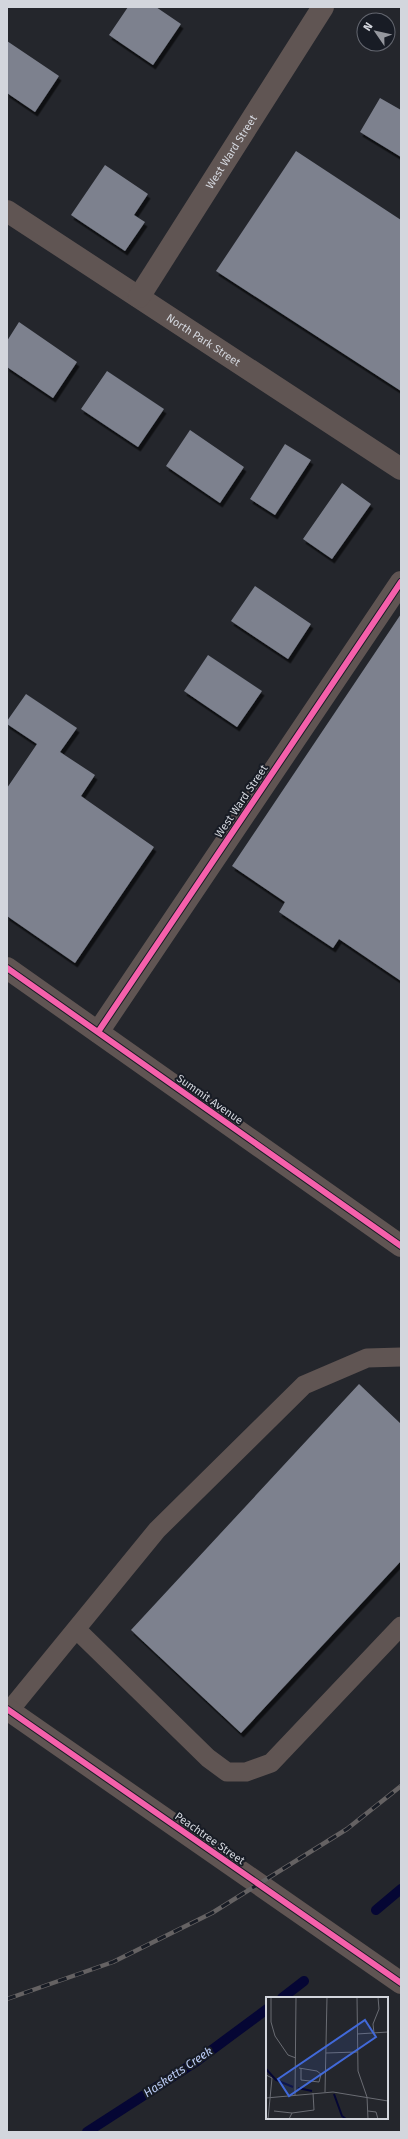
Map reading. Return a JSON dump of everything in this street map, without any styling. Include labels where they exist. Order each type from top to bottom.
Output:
[{"type":"street","name":"West Ward Street","points":[[139,297],[323,7]]},
{"type":"street","name":"North Park Street","points":[[7,211],[401,469]]},
{"type":"street","name":"West Ward Street","points":[[98,1032],[401,582]]},
{"type":"street","name":"Summit Avenue","points":[[7,968],[401,1246]]},
{"type":"street","name":"Peachtree Street","points":[[8,1710],[401,1983]]},
{"type":"lane","points":[[8,1710],[157,1530],[304,1385],[367,1358],[401,1358]]},
{"type":"lane","points":[[76,1629],[208,1758],[227,1772],[246,1772],[271,1763],[401,1626]]},
{"type":"building","points":[[128,7],[156,7],[181,24],[153,65],[109,35]]},
{"type":"building","points":[[7,41],[59,76],[35,112],[7,93]]},
{"type":"building","points":[[380,98],[401,110],[401,157],[360,132]]},
{"type":"building","points":[[296,151],[401,220],[401,391],[216,271]]},
{"type":"building","points":[[105,165],[148,194],[134,215],[145,222],[125,251],[71,215]]},
{"type":"building","points":[[19,322],[77,362],[53,398],[7,367],[7,341]]},
{"type":"building","points":[[107,371],[164,409],[138,447],[81,409]]},
{"type":"building","points":[[190,430],[244,467],[220,503],[166,466]]},
{"type":"building","points":[[285,444],[311,460],[275,515],[250,499]]},
{"type":"building","points":[[342,483],[371,504],[332,559],[303,539]]},
{"type":"building","points":[[255,586],[311,624],[288,659],[231,621]]},
{"type":"building","points":[[401,614],[401,981],[339,939],[333,948],[279,912],[285,902],[232,866]]},
{"type":"building","points":[[208,655],[262,691],[237,727],[184,691]]},
{"type":"building","points":[[26,694],[77,728],[60,752],[95,775],[81,796],[154,847],[75,963],[7,916],[7,788],[37,744],[7,724],[7,721]]},
{"type":"building","points":[[359,1384],[401,1424],[401,1561],[241,1733],[131,1630]]},
{"type":"waterway","name":"Hasketts Creek","points":[[376,1910],[401,1889]]},
{"type":"waterway","name":"Hasketts Creek","points":[[283,1997],[304,1981]]},
{"type":"waterway","name":"Hasketts Creek","points":[[87,2132],[197,2061],[266,2010]]},
{"type":"railway","points":[[7,1999],[113,1962],[212,1913],[347,1829],[401,1786]]},
{"type":"cycle path","points":[[98,1032],[401,582]]},
{"type":"cycle path","points":[[7,968],[401,1246]]},
{"type":"cycle path","points":[[7,1709],[401,1983]]}]
